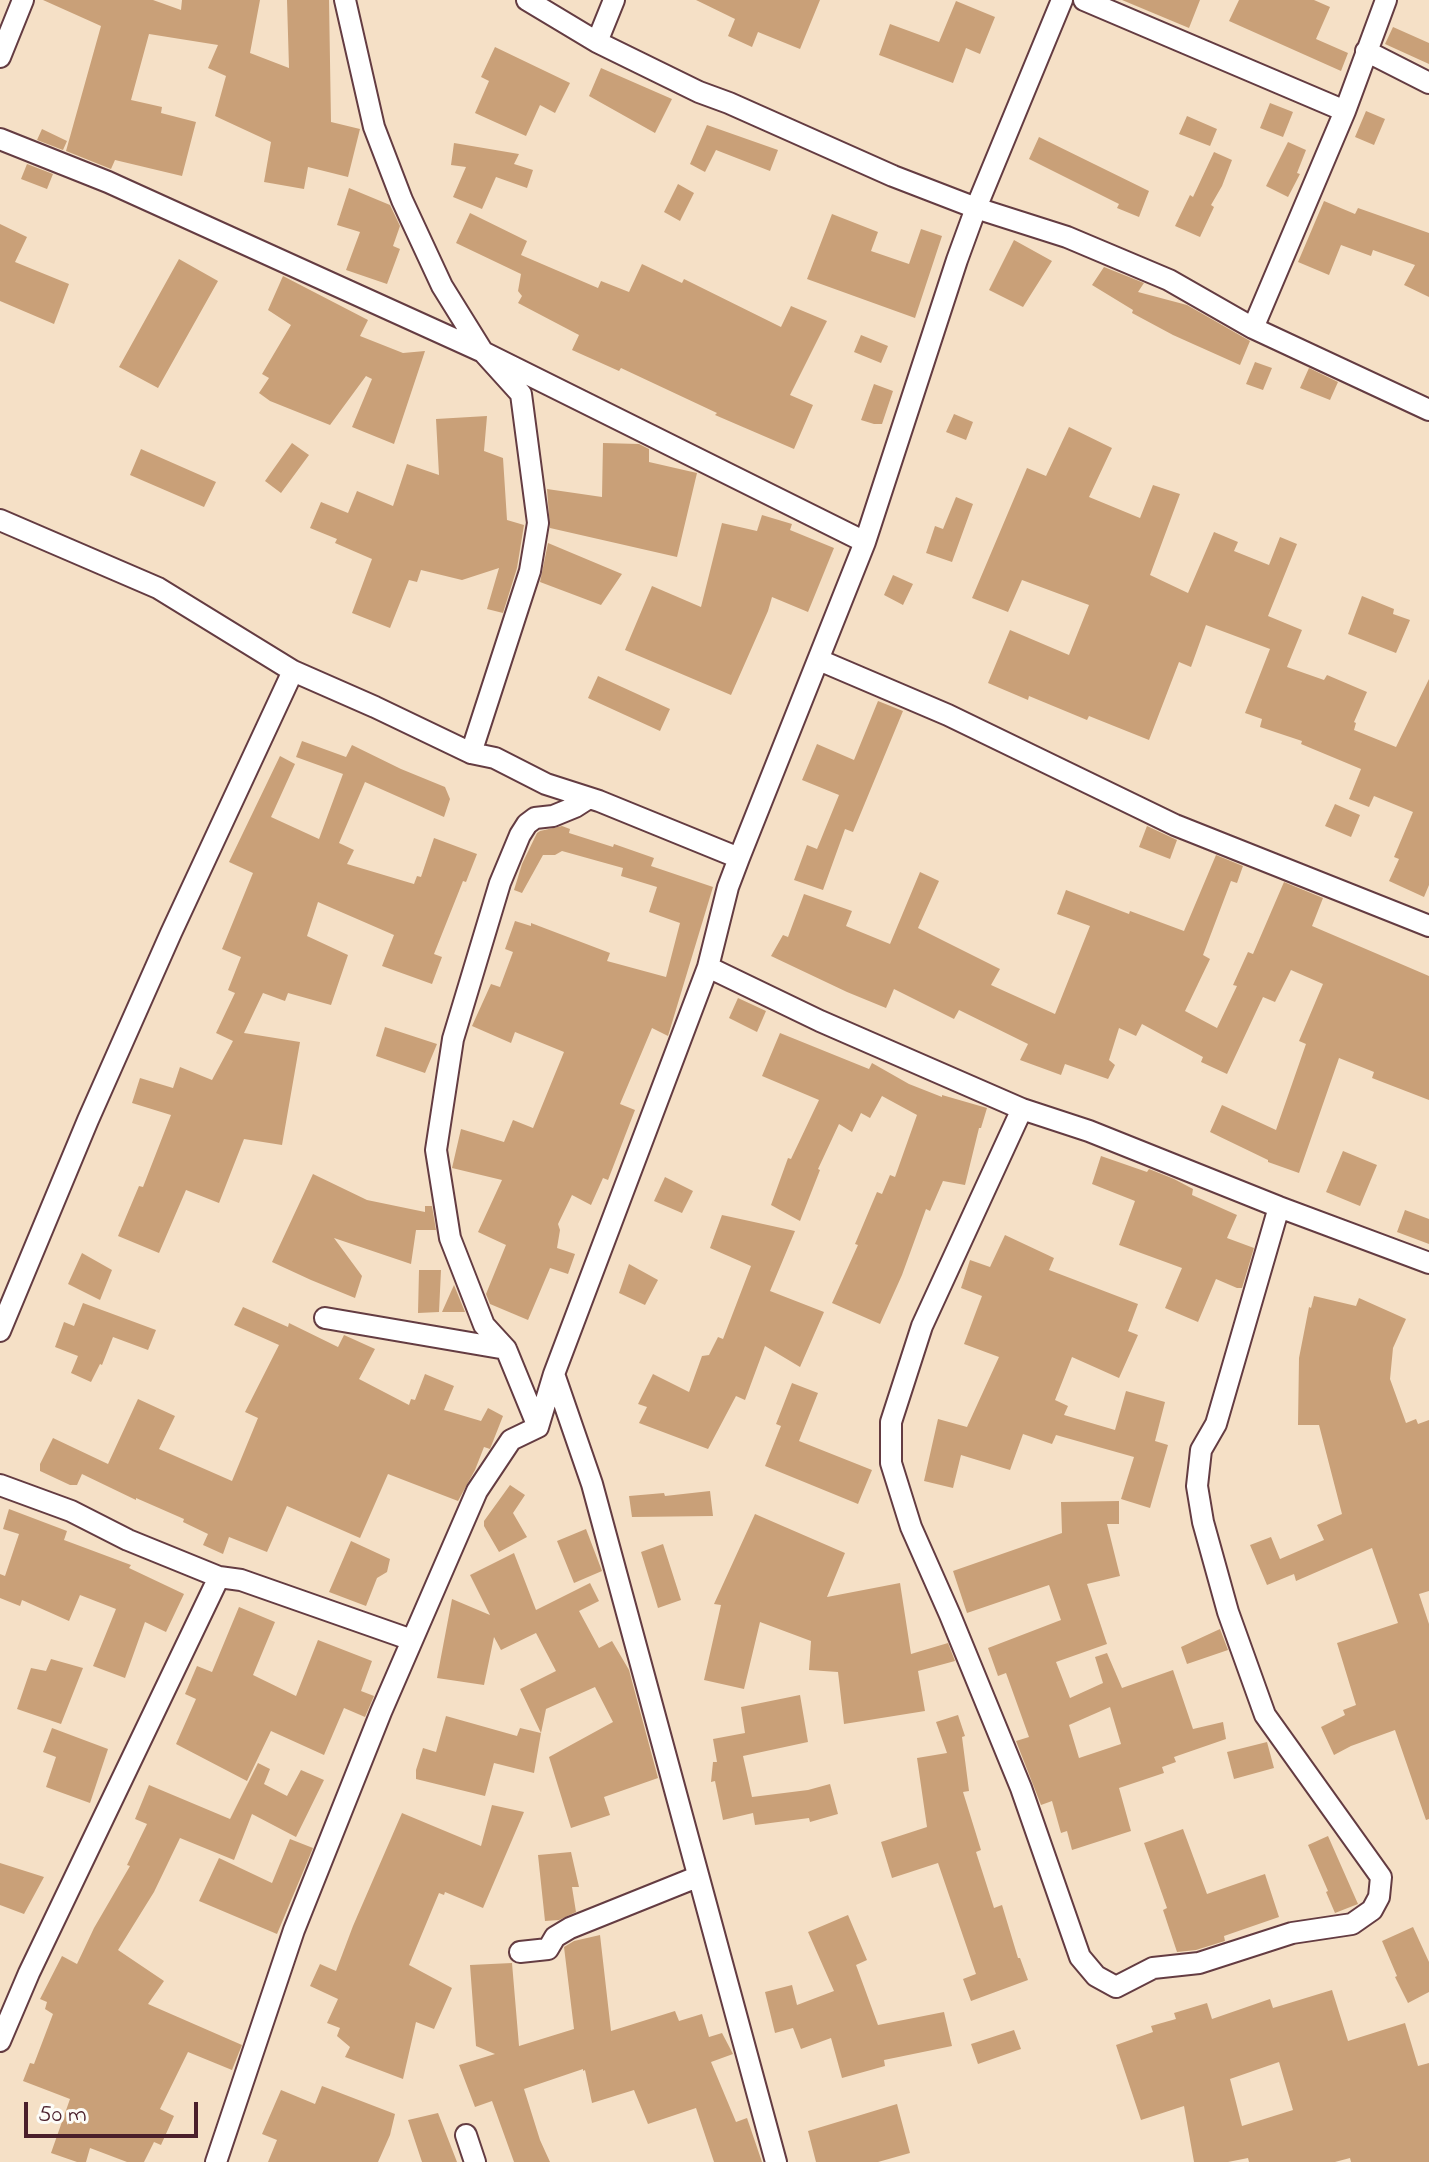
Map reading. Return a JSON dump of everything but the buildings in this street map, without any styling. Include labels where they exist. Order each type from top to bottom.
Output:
[{"type":"street","points":[[0,57],[23,0]]},
{"type":"street","points":[[345,0],[374,127],[402,200],[442,286],[483,352],[521,394],[538,523],[530,571],[471,753]]},
{"type":"street","points":[[527,0],[597,42],[699,92],[893,176],[976,208],[1067,237],[1169,280],[1253,328],[1429,410]]},
{"type":"street","points":[[597,42],[614,0]]},
{"type":"street","points":[[216,2162],[294,1930],[381,1712],[477,1491],[511,1440],[538,1427],[554,1374],[708,967],[728,887],[865,542],[976,208],[1062,0]]},
{"type":"street","points":[[1084,0],[1345,111]]},
{"type":"street","points":[[1253,328],[1345,111],[1386,0]]},
{"type":"street","points":[[1366,51],[1429,83]]},
{"type":"street","points":[[0,139],[108,182],[483,352],[865,542]]},
{"type":"street","points":[[0,520],[158,588],[293,671],[471,753],[495,758],[546,784],[739,858]]},
{"type":"street","points":[[819,660],[948,715],[1175,825],[1429,926]]},
{"type":"street","points":[[0,1331],[88,1120],[171,933],[293,671]]},
{"type":"street","points":[[538,1427],[506,1349],[484,1325],[450,1238],[436,1150],[453,1039],[500,883],[520,835],[535,818],[553,816],[589,798]]},
{"type":"street","points":[[708,967],[820,1021],[1022,1109],[1089,1131],[1429,1263]]},
{"type":"street","points":[[1022,1109],[922,1326],[891,1422],[891,1463],[911,1527],[1021,1788],[1080,1957],[1096,1976],[1116,1987],[1153,1968],[1199,1963],[1292,1933],[1352,1924],[1372,1910],[1379,1897],[1381,1877],[1265,1715],[1228,1612],[1203,1522],[1197,1486],[1201,1450],[1216,1424],[1279,1207]]},
{"type":"street","points":[[325,1318],[506,1349]]},
{"type":"street","points":[[554,1374],[592,1484],[776,2162]]},
{"type":"street","points":[[0,1485],[71,1511],[128,1540],[219,1577],[241,1580],[412,1640]]},
{"type":"street","points":[[0,2041],[29,1973],[219,1577]]},
{"type":"street","points":[[520,1952],[548,1949],[555,1937],[570,1928],[697,1877]]},
{"type":"street","points":[[466,2135],[475,2162]]}]
